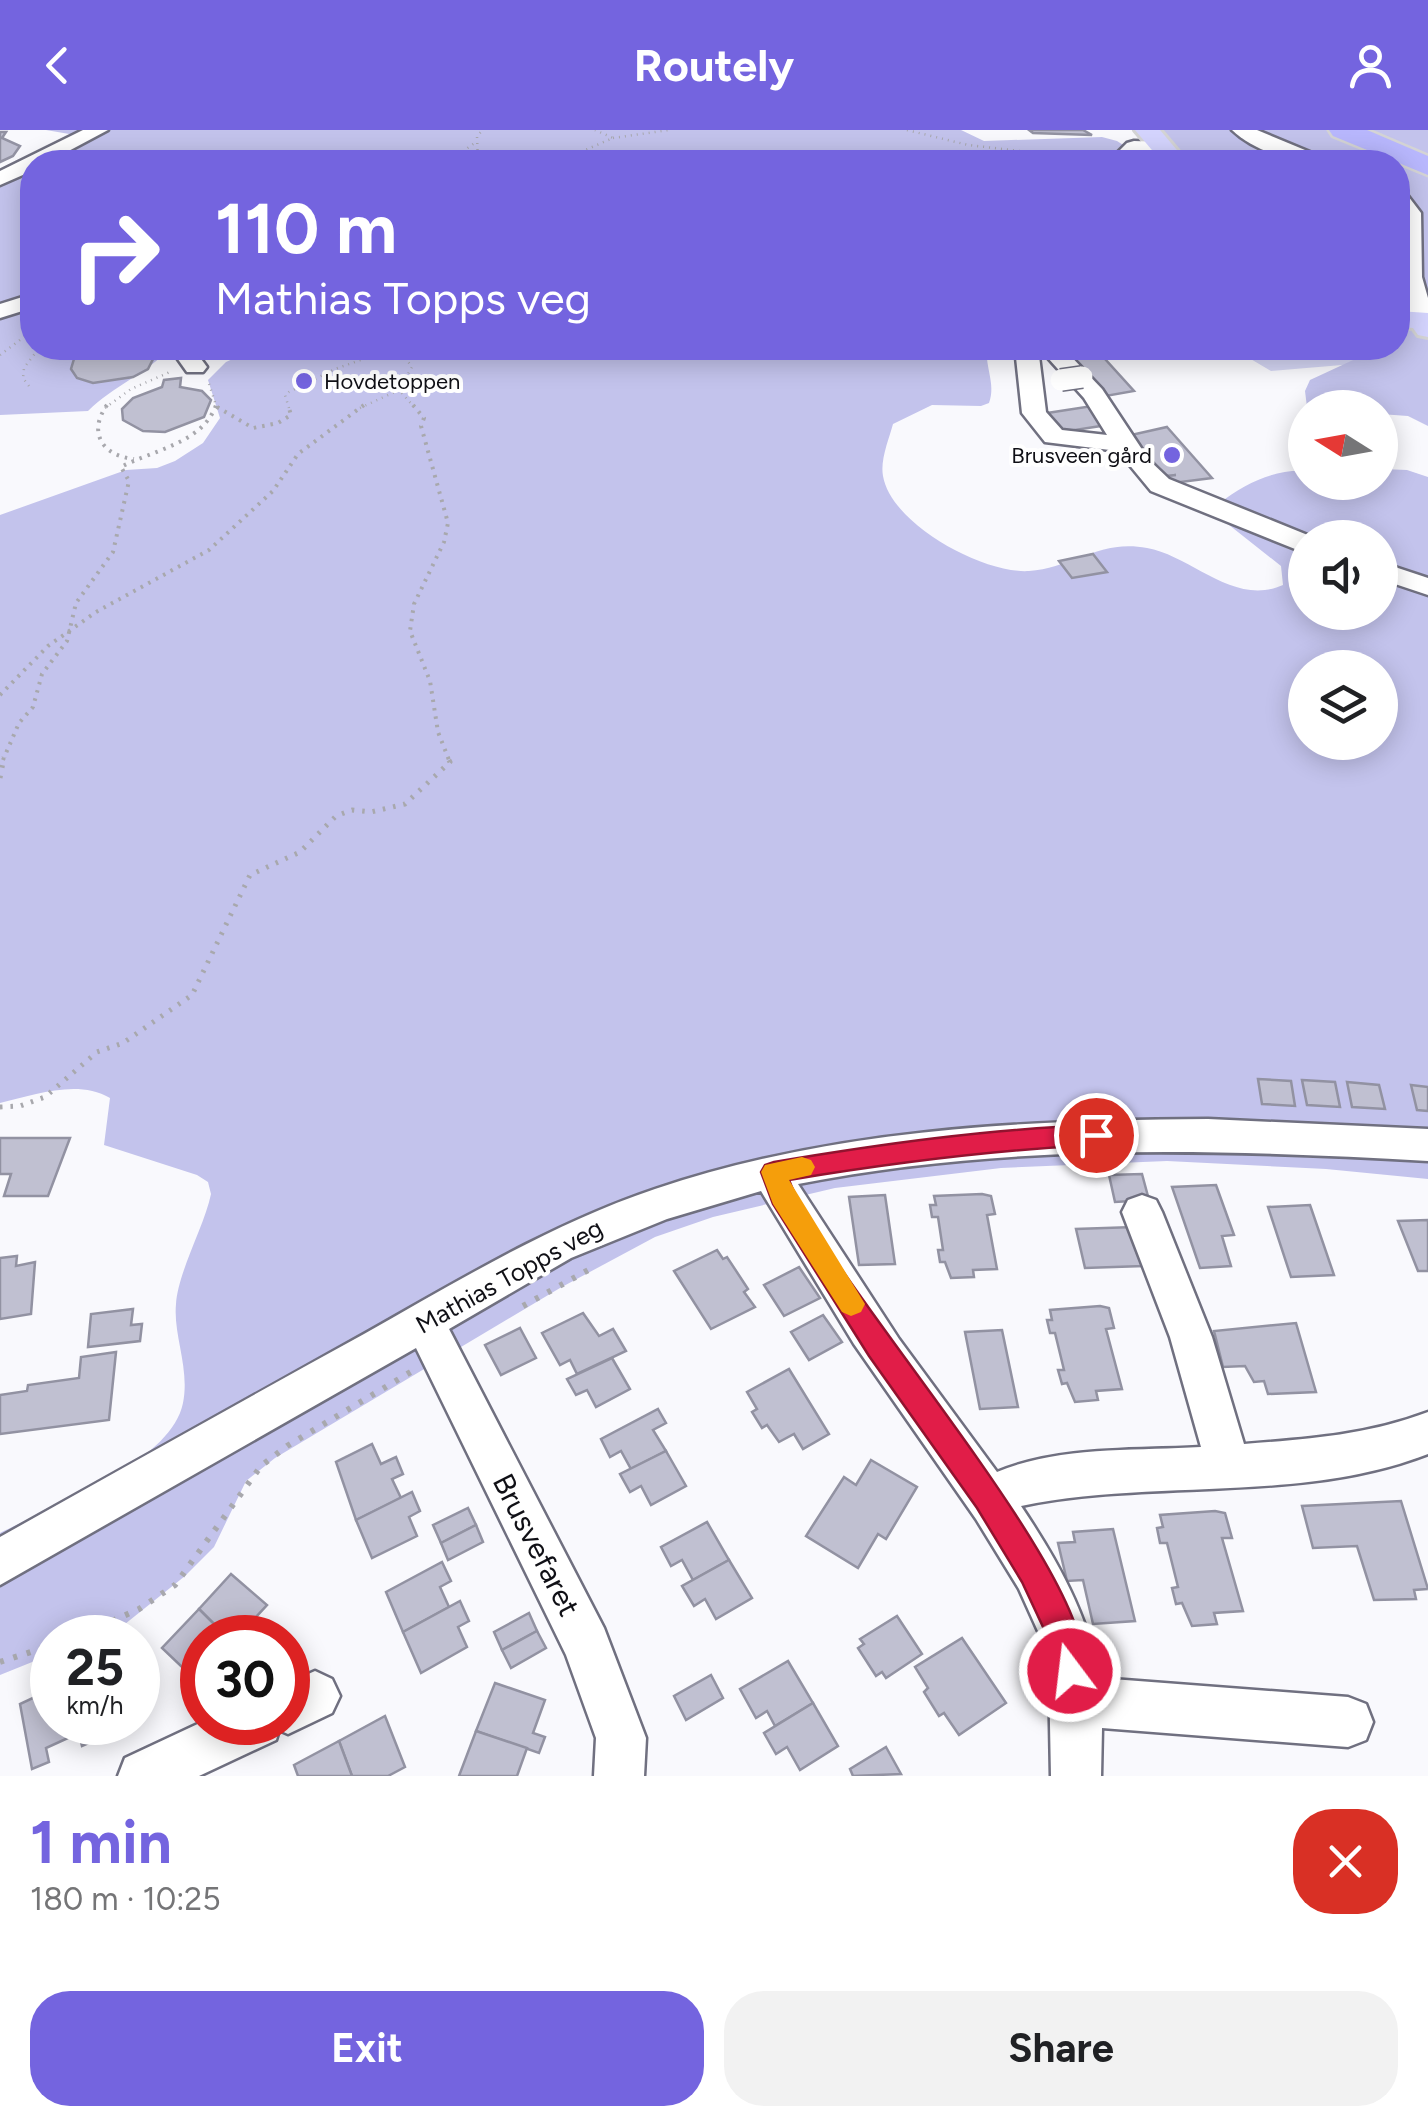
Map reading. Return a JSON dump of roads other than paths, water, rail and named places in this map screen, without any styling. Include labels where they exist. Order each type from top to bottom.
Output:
[{"type":"highway","points":[[1343,130],[1378,150]]},
{"type":"street","points":[[58,150],[98,130]]},
{"type":"street","points":[[1242,130],[1284,150]]},
{"type":"street","points":[[1410,213],[1416,323]]},
{"type":"street","points":[[1028,360],[1034,413],[1054,437],[1126,444]]},
{"type":"street","points":[[1061,360],[1093,394],[1126,444],[1160,485],[1288,535]]},
{"type":"street","points":[[1031,384],[1072,378]]},
{"type":"street","points":[[1398,576],[1428,587]]},
{"type":"street","name":"Mathias Topps veg","points":[[0,1562],[432,1338],[557,1246],[618,1216],[685,1194],[774,1172],[876,1155],[1086,1136],[1202,1134],[1428,1145]]},
{"type":"street","points":[[774,1172],[782,1196],[879,1348],[988,1498],[1033,1571],[1066,1640],[1079,1732],[1076,1776]]},
{"type":"street","points":[[1142,1212],[1191,1337],[1228,1464]]},
{"type":"street","name":"Brusvefaret","points":[[432,1338],[587,1646],[621,1738],[619,1776]]},
{"type":"street","points":[[988,1498],[1021,1484],[1228,1464],[1331,1459],[1384,1450],[1428,1433]]},
{"type":"street","points":[[1075,1701],[1348,1722]]},
{"type":"street","points":[[143,1776],[209,1745]]},
{"type":"place","name":"Hovdetoppen","points":[[304,381]]},
{"type":"place","name":"Brusveen gård","points":[[1172,455]]}]
